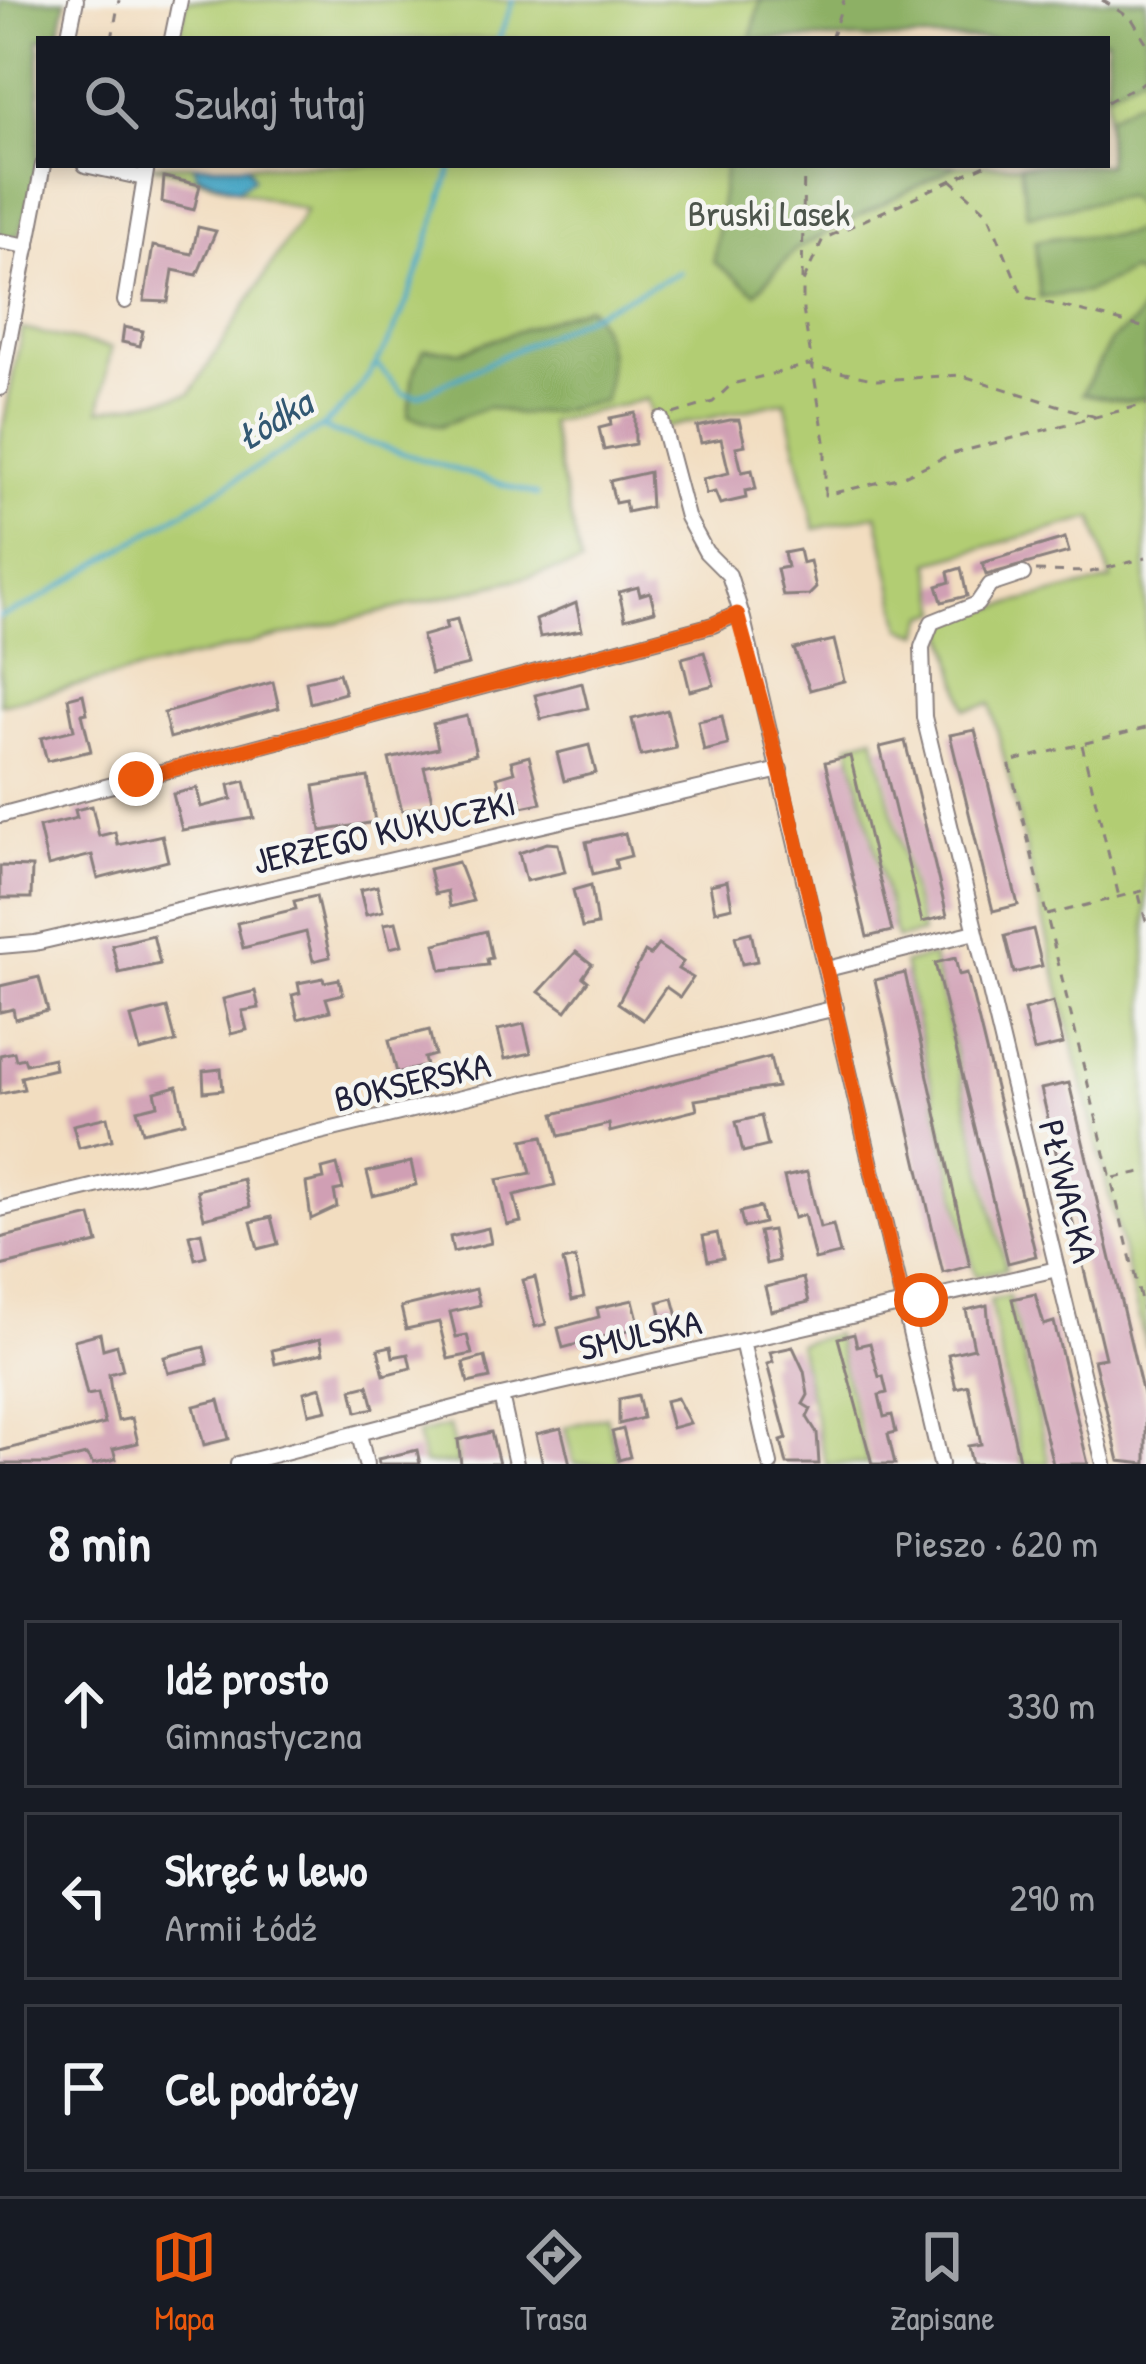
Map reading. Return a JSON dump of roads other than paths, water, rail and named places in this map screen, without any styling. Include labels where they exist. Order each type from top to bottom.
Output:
[{"type":"street","points":[[69,36],[76,0]]},
{"type":"street","points":[[173,36],[180,0]]},
{"type":"street","points":[[0,388],[42,168]]},
{"type":"street","points":[[111,168],[145,172],[125,301]]},
{"type":"street","points":[[0,241],[28,246]]},
{"type":"street","points":[[661,419],[687,518],[706,552],[729,575],[780,770],[940,1464]]},
{"type":"street","name":"PŁYWACKA","points":[[1023,574],[990,585],[983,600],[932,622],[922,646],[923,717],[1104,1464]]},
{"type":"street","points":[[0,815],[712,625],[737,614]]},
{"type":"street","name":"JERZEGO KUKUCZKI","points":[[0,946],[35,943],[780,770]]},
{"type":"street","points":[[827,969],[975,932]]},
{"type":"street","name":"BOKSERSKA","points":[[0,1209],[836,1008]]},
{"type":"street","name":"SMULSKA","points":[[238,1464],[500,1396],[1058,1269]]},
{"type":"street","points":[[742,1341],[770,1464]]},
{"type":"street","points":[[500,1396],[516,1464]]},
{"type":"street","points":[[359,1435],[366,1464]]},
{"type":"water","points":[[195,168],[249,168],[254,178],[237,189],[198,175]]},
{"type":"waterway","name":"Łódka","points":[[500,36],[513,0]]},
{"type":"waterway","name":"Łódka","points":[[0,617],[30,605],[321,428],[348,402],[371,372],[405,307],[452,168]]},
{"type":"waterway","points":[[379,367],[404,394],[418,396],[680,272]]},
{"type":"waterway","points":[[321,428],[537,495]]},
{"type":"park label","name":"Bruski Lasek","points":[[769,212]]}]
